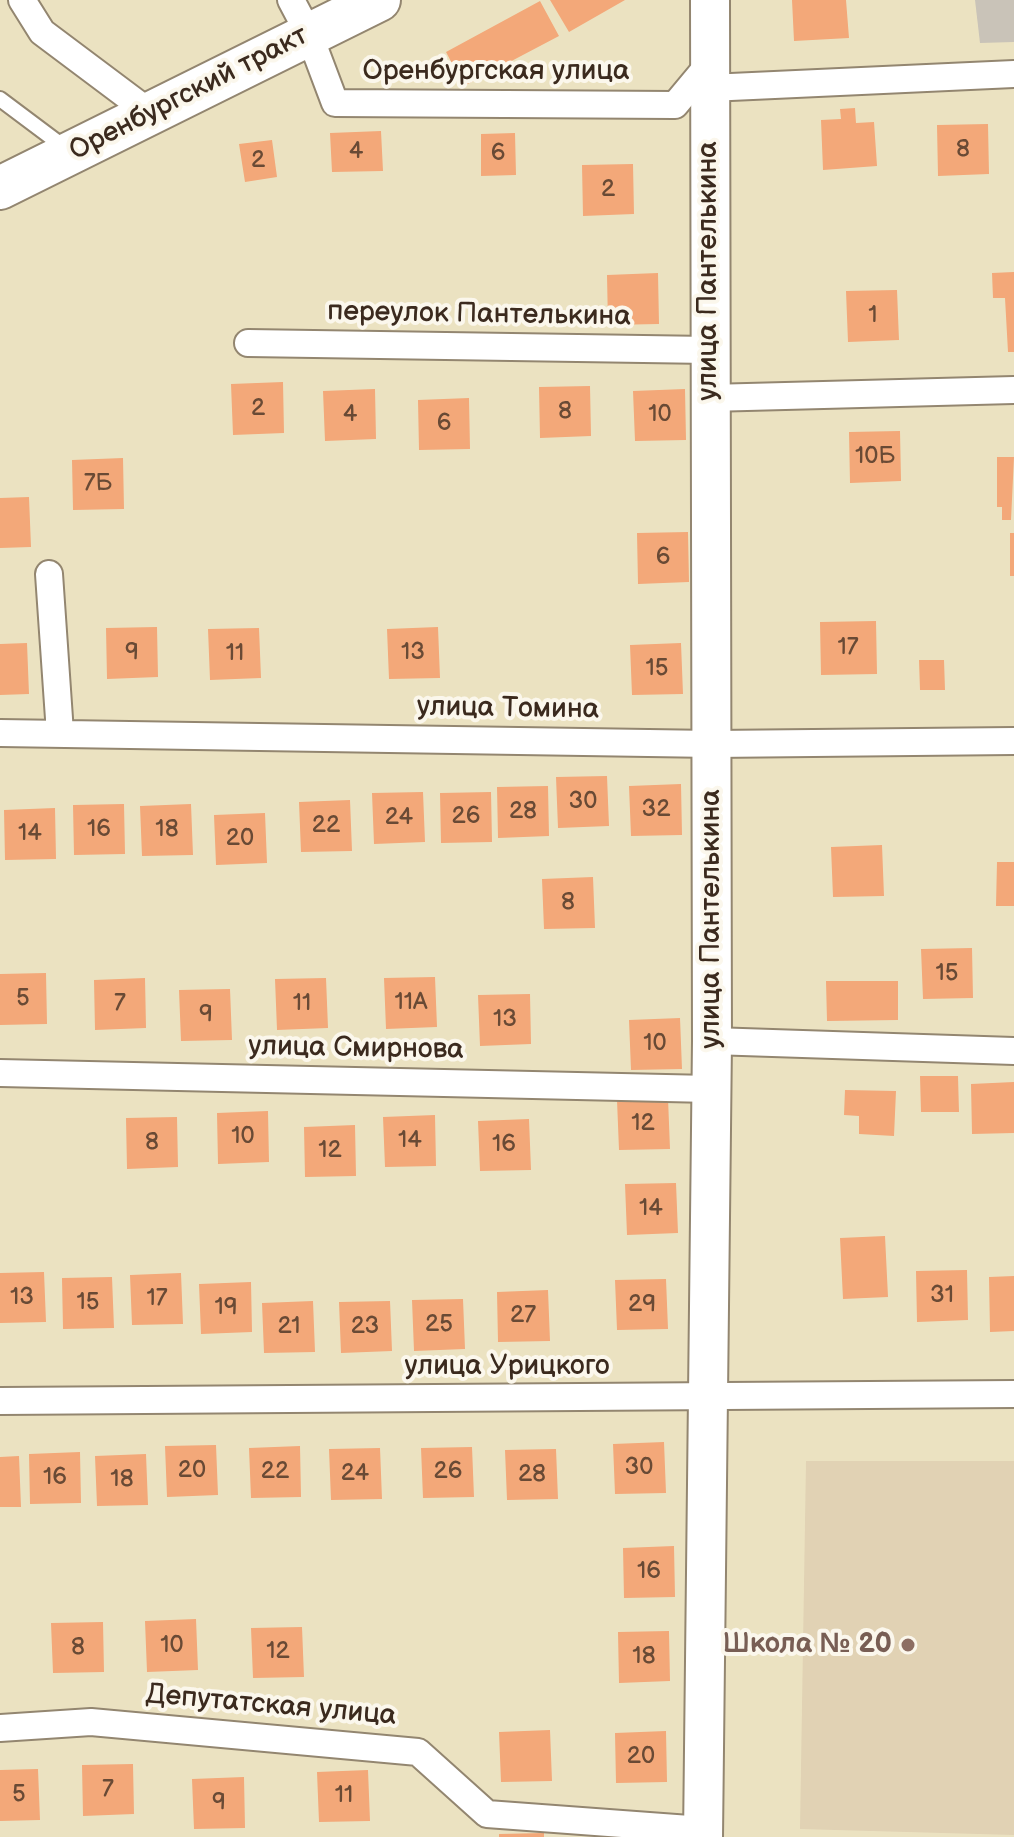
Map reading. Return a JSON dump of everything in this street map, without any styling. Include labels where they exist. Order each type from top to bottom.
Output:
[{"type":"main road","name":"Оренбургский тракт","points":[[0,188],[150,113],[300,17],[379,0]]},
{"type":"main road","name":"улица Пантелькина","points":[[703,1833],[712,1041],[710,0]]},
{"type":"street","points":[[22,0],[42,32],[150,113]]},
{"type":"street","name":"Оренбургская улица","points":[[300,17],[335,103],[675,105],[710,76]]},
{"type":"street","points":[[710,76],[1014,74]]},
{"type":"street","name":"переулок Пантелькина","points":[[248,343],[709,350]]},
{"type":"street","points":[[709,398],[1014,390]]},
{"type":"street","points":[[49,574],[60,733]]},
{"type":"street","name":"улица Томина","points":[[0,733],[713,744],[1014,741]]},
{"type":"street","points":[[712,1041],[1014,1051]]},
{"type":"street","name":"улица Смирнова","points":[[0,1073],[710,1089]]},
{"type":"street","name":"улица Урицкого","points":[[0,1401],[708,1399],[1014,1394]]},
{"type":"street","name":"Депутатская улица","points":[[0,1728],[91,1722],[418,1752],[487,1814],[703,1833]]},
{"type":"lane","points":[[0,99],[71,153]]},
{"type":"shaded area","points":[[975,0],[1014,0],[1014,42],[980,43]]},
{"type":"shaded area","name":"Школа № 20","points":[[806,1461],[1014,1461],[1014,1835],[800,1829]]},
{"type":"building","points":[[550,0],[625,0],[569,32]]},
{"type":"building","points":[[792,0],[846,0],[849,38],[794,41]]},
{"type":"building","points":[[540,1],[559,36],[464,86],[446,52]]},
{"type":"building","points":[[855,108],[856,123],[874,122],[877,166],[823,170],[821,120],[841,119],[840,109]]},
{"type":"building","points":[[988,124],[989,174],[938,176],[937,125]]},
{"type":"building","points":[[381,131],[383,171],[332,172],[330,133]]},
{"type":"building","points":[[515,133],[516,175],[481,176],[481,134]]},
{"type":"building","points":[[272,140],[277,177],[245,182],[239,144]]},
{"type":"building","points":[[633,164],[634,214],[583,216],[582,165]]},
{"type":"building","points":[[1014,272],[1014,352],[1008,352],[1005,298],[993,298],[992,273]]},
{"type":"building","points":[[658,273],[659,324],[608,325],[607,275]]},
{"type":"building","points":[[897,290],[899,340],[848,342],[846,291]]},
{"type":"building","points":[[283,382],[284,433],[233,435],[231,384]]},
{"type":"building","points":[[590,386],[591,436],[540,438],[539,387]]},
{"type":"building","points":[[375,389],[376,439],[325,441],[323,391]]},
{"type":"building","points":[[685,389],[686,440],[635,441],[633,391]]},
{"type":"building","points":[[469,398],[470,449],[419,450],[418,400]]},
{"type":"building","points":[[900,431],[901,481],[850,483],[849,432]]},
{"type":"building","points":[[997,457],[1014,457],[1011,520],[1002,520],[1002,507],[997,507]]},
{"type":"building","points":[[123,458],[124,509],[73,510],[72,460]]},
{"type":"building","points":[[29,497],[31,547],[0,548],[0,498]]},
{"type":"building","points":[[688,532],[689,582],[638,584],[637,533]]},
{"type":"building","points":[[1010,533],[1014,533],[1014,576],[1010,576]]},
{"type":"building","points":[[876,621],[877,674],[821,675],[820,622]]},
{"type":"building","points":[[157,627],[158,677],[107,679],[106,628]]},
{"type":"building","points":[[438,627],[440,678],[389,679],[387,629]]},
{"type":"building","points":[[259,628],[261,678],[210,680],[208,629]]},
{"type":"building","points":[[27,643],[29,694],[0,695],[0,644]]},
{"type":"building","points":[[681,643],[683,694],[632,695],[630,645]]},
{"type":"building","points":[[919,660],[944,660],[945,690],[920,690]]},
{"type":"building","points":[[607,776],[609,826],[558,828],[556,777]]},
{"type":"building","points":[[681,784],[682,835],[631,836],[629,786]]},
{"type":"building","points":[[548,786],[549,836],[498,838],[497,787]]},
{"type":"building","points":[[423,792],[425,842],[374,844],[372,793]]},
{"type":"building","points":[[491,792],[492,842],[441,843],[440,793]]},
{"type":"building","points":[[350,800],[352,851],[301,852],[299,802]]},
{"type":"building","points":[[124,804],[125,854],[74,855],[73,805]]},
{"type":"building","points":[[191,804],[193,855],[142,856],[140,806]]},
{"type":"building","points":[[55,808],[56,859],[5,860],[4,810]]},
{"type":"building","points":[[265,813],[267,863],[216,865],[214,815]]},
{"type":"building","points":[[882,845],[884,896],[833,897],[831,847]]},
{"type":"building","points":[[997,862],[1014,862],[1014,906],[996,906]]},
{"type":"building","points":[[593,877],[595,928],[544,929],[542,879]]},
{"type":"building","points":[[972,948],[973,998],[923,999],[921,949]]},
{"type":"building","points":[[46,973],[47,1024],[0,1025],[0,974]]},
{"type":"building","points":[[435,977],[437,1027],[386,1029],[384,978]]},
{"type":"building","points":[[145,978],[146,1028],[95,1030],[94,980]]},
{"type":"building","points":[[326,978],[328,1028],[277,1030],[275,979]]},
{"type":"building","points":[[826,981],[898,981],[898,1020],[827,1021]]},
{"type":"building","points":[[230,989],[232,1040],[181,1041],[179,990]]},
{"type":"building","points":[[530,994],[531,1044],[480,1046],[478,995]]},
{"type":"building","points":[[680,1018],[682,1069],[631,1070],[629,1020]]},
{"type":"building","points":[[920,1076],[958,1076],[959,1112],[921,1112]]},
{"type":"building","points":[[1014,1082],[1014,1133],[972,1134],[971,1084]]},
{"type":"building","points":[[845,1090],[896,1091],[894,1136],[859,1134],[859,1116],[844,1115]]},
{"type":"building","points":[[668,1098],[670,1149],[619,1150],[617,1100]]},
{"type":"building","points":[[268,1111],[269,1162],[218,1164],[217,1113]]},
{"type":"building","points":[[435,1115],[436,1166],[385,1167],[383,1117]]},
{"type":"building","points":[[177,1117],[178,1167],[127,1169],[126,1118]]},
{"type":"building","points":[[529,1119],[531,1170],[480,1171],[478,1121]]},
{"type":"building","points":[[355,1125],[356,1176],[305,1177],[304,1127]]},
{"type":"building","points":[[676,1183],[678,1233],[627,1235],[625,1184]]},
{"type":"building","points":[[885,1236],[888,1297],[843,1299],[840,1238]]},
{"type":"building","points":[[967,1270],[968,1320],[917,1322],[916,1271]]},
{"type":"building","points":[[44,1272],[46,1322],[0,1323],[0,1273]]},
{"type":"building","points":[[181,1273],[183,1324],[132,1325],[130,1275]]},
{"type":"building","points":[[1014,1276],[1014,1331],[990,1332],[989,1277]]},
{"type":"building","points":[[112,1277],[114,1328],[63,1329],[62,1278]]},
{"type":"building","points":[[666,1279],[668,1329],[617,1330],[615,1280]]},
{"type":"building","points":[[251,1282],[252,1332],[201,1334],[199,1284]]},
{"type":"building","points":[[548,1290],[550,1341],[498,1342],[497,1292]]},
{"type":"building","points":[[463,1299],[465,1349],[414,1351],[412,1300]]},
{"type":"building","points":[[313,1301],[315,1352],[264,1353],[262,1303]]},
{"type":"building","points":[[390,1301],[392,1351],[341,1353],[339,1302]]},
{"type":"building","points":[[664,1442],[666,1493],[615,1494],[613,1444]]},
{"type":"building","points":[[216,1445],[218,1495],[167,1497],[165,1446]]},
{"type":"building","points":[[300,1446],[301,1497],[251,1498],[249,1448]]},
{"type":"building","points":[[472,1447],[474,1497],[423,1498],[421,1448]]},
{"type":"building","points":[[380,1448],[382,1499],[331,1500],[329,1449]]},
{"type":"building","points":[[556,1449],[558,1499],[507,1500],[505,1450]]},
{"type":"building","points":[[80,1452],[81,1503],[30,1504],[29,1454]]},
{"type":"building","points":[[146,1454],[148,1505],[97,1506],[95,1456]]},
{"type":"building","points":[[19,1456],[21,1507],[0,1507],[0,1457]]},
{"type":"building","points":[[674,1546],[675,1597],[624,1598],[623,1548]]},
{"type":"building","points":[[196,1619],[198,1670],[147,1672],[145,1621]]},
{"type":"building","points":[[103,1622],[104,1672],[53,1673],[51,1623]]},
{"type":"building","points":[[302,1627],[304,1677],[253,1678],[251,1628]]},
{"type":"building","points":[[669,1631],[670,1681],[619,1683],[618,1632]]},
{"type":"building","points":[[550,1730],[552,1781],[501,1782],[499,1732]]},
{"type":"building","points":[[666,1731],[667,1782],[616,1783],[615,1733]]},
{"type":"building","points":[[133,1764],[134,1814],[83,1816],[82,1765]]},
{"type":"building","points":[[38,1769],[40,1820],[0,1821],[0,1770]]},
{"type":"building","points":[[368,1770],[370,1821],[319,1822],[317,1772]]},
{"type":"building","points":[[244,1777],[245,1828],[194,1829],[192,1779]]},
{"type":"building","points":[[544,1833],[544,1837],[499,1837],[499,1834]]},
{"type":"place","name":"Школа № 20","points":[[908,1645]]}]
